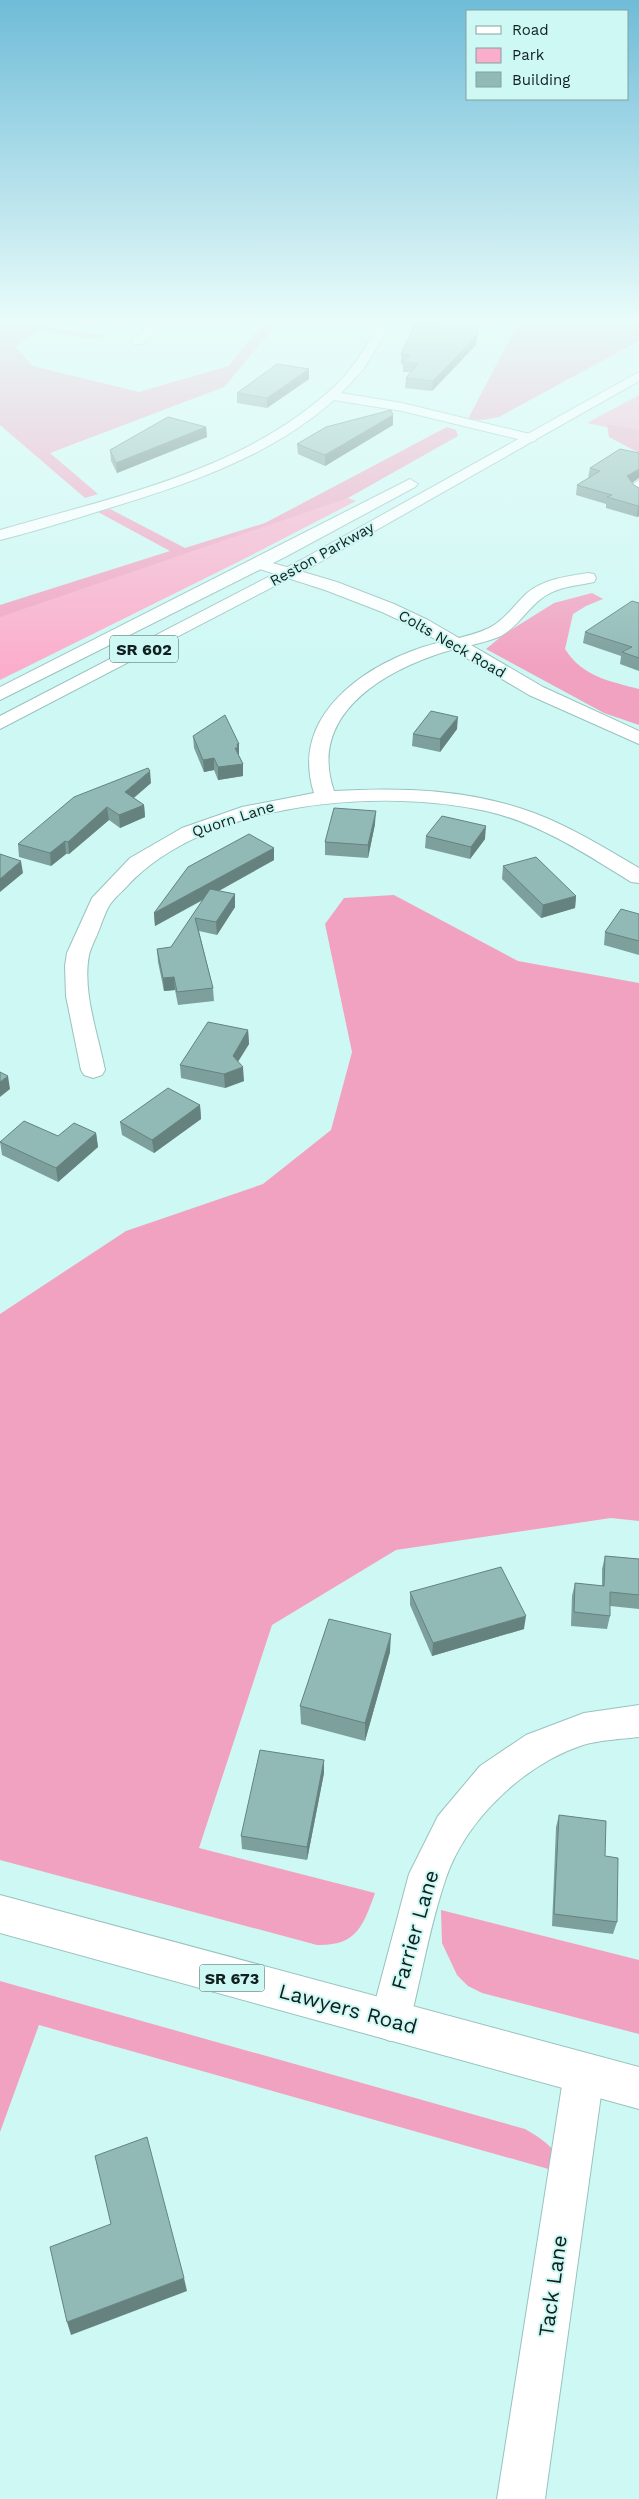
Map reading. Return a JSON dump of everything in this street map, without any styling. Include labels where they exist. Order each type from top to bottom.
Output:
[{"type":"street","points":[[0,535],[150,490],[221,463],[279,434]]},
{"type":"street","points":[[489,441],[503,434]]},
{"type":"street","points":[[512,434],[530,438]]},
{"type":"street","name":"Reston Parkway","points":[[0,723],[288,573],[538,434]]},
{"type":"street","name":"Reston Parkway","points":[[0,694],[259,564],[423,477]]},
{"type":"street","points":[[639,485],[636,487],[639,492]]},
{"type":"street","name":"Colts Neck Road","points":[[259,564],[388,608],[455,643],[536,691],[639,738]]},
{"type":"street","points":[[325,796],[318,774],[318,759],[322,738],[341,703],[352,692],[399,664],[455,643],[493,634],[505,627],[534,596],[545,590],[588,578]]},
{"type":"street","name":"Quorn Lane","points":[[93,1070],[76,981],[77,955],[84,930],[97,906],[136,865],[161,848],[188,833],[249,811],[325,796],[380,793],[416,794],[487,804],[552,828],[639,877]]},
{"type":"street","name":"Farrier Lane","points":[[390,2021],[428,1874],[451,1828],[493,1778],[539,1746],[584,1729],[639,1720]]},
{"type":"street","name":"Lawyers Road","points":[[0,1914],[639,2088]]},
{"type":"street","name":"Tack Lane","points":[[521,2499],[584,2073]]},
{"type":"green space","points":[[339,495],[356,501],[0,680],[0,616],[272,523]]},
{"type":"shaded area","points":[[10,434],[101,434],[50,453],[98,494],[85,498]]},
{"type":"shaded area","points":[[434,434],[457,434],[458,436],[348,498],[0,617],[0,605],[170,551],[98,512],[110,509],[185,548],[265,523]]},
{"type":"shaded area","points":[[608,434],[639,434],[639,453],[609,437]]},
{"type":"shaded area","points":[[592,593],[603,599],[573,614],[565,649],[588,672],[607,680],[639,689],[639,725],[604,713],[486,649],[503,635],[554,603]]},
{"type":"shaded area","points":[[394,895],[518,961],[639,983],[639,1521],[611,1518],[396,1550],[272,1625],[199,1848],[375,1893],[362,1924],[350,1938],[341,1942],[317,1945],[0,1860],[0,1314],[126,1231],[263,1184],[331,1130],[352,1052],[325,924],[344,898]]},
{"type":"shaded area","points":[[441,1910],[639,1960],[639,2034],[482,1993],[468,1986],[457,1975],[442,1943]]},
{"type":"shaded area","points":[[0,1981],[525,2129],[555,2152],[566,2174],[39,2025],[0,2132]]},
{"type":"building","points":[[139,434],[189,434],[116,463],[110,450]]},
{"type":"building","points":[[315,434],[361,434],[325,455],[297,444]]},
{"type":"building","points":[[620,449],[639,453],[639,469],[627,476],[639,488],[639,506],[607,497],[612,495],[577,485],[600,471],[590,468]]},
{"type":"building","points":[[632,601],[639,603],[639,658],[622,652],[632,647],[585,632]]},
{"type":"building","points":[[431,711],[458,717],[440,739],[413,734]]},
{"type":"building","points":[[225,715],[239,744],[237,744],[238,748],[235,748],[243,764],[218,767],[214,758],[203,760],[193,736]]},
{"type":"building","points":[[148,768],[150,771],[125,792],[144,805],[119,815],[107,807],[68,842],[65,841],[50,853],[18,844],[74,797]]},
{"type":"building","points":[[334,808],[376,811],[368,845],[325,842]]},
{"type":"building","points":[[442,816],[486,826],[471,847],[426,836]]},
{"type":"building","points":[[249,834],[274,848],[154,913],[188,867]]},
{"type":"building","points":[[0,854],[21,861],[0,879]]},
{"type":"building","points":[[536,857],[576,896],[543,905],[503,866]]},
{"type":"building","points":[[210,889],[235,894],[216,922],[195,918],[213,988],[177,992],[174,977],[163,978],[157,949],[171,947]]},
{"type":"building","points":[[621,909],[639,914],[639,941],[605,932]]},
{"type":"building","points":[[208,1022],[248,1030],[233,1056],[243,1067],[224,1074],[180,1065]]},
{"type":"building","points":[[0,1072],[8,1076],[0,1082]]},
{"type":"building","points":[[168,1088],[200,1105],[152,1140],[120,1122]]},
{"type":"building","points":[[24,1121],[58,1136],[74,1123],[96,1133],[56,1168],[0,1142]]},
{"type":"building","points":[[605,1556],[639,1559],[639,1595],[610,1592],[610,1616],[574,1612],[575,1583],[604,1586]]},
{"type":"building","points":[[501,1567],[526,1616],[433,1643],[410,1592]]},
{"type":"building","points":[[329,1619],[391,1634],[365,1723],[300,1706]]},
{"type":"building","points":[[260,1750],[324,1760],[307,1847],[241,1836]]},
{"type":"building","points":[[559,1815],[606,1821],[605,1856],[618,1858],[617,1922],[554,1914]]},
{"type":"building","points":[[147,2137],[184,2278],[67,2322],[50,2247],[111,2224],[95,2156]]}]
